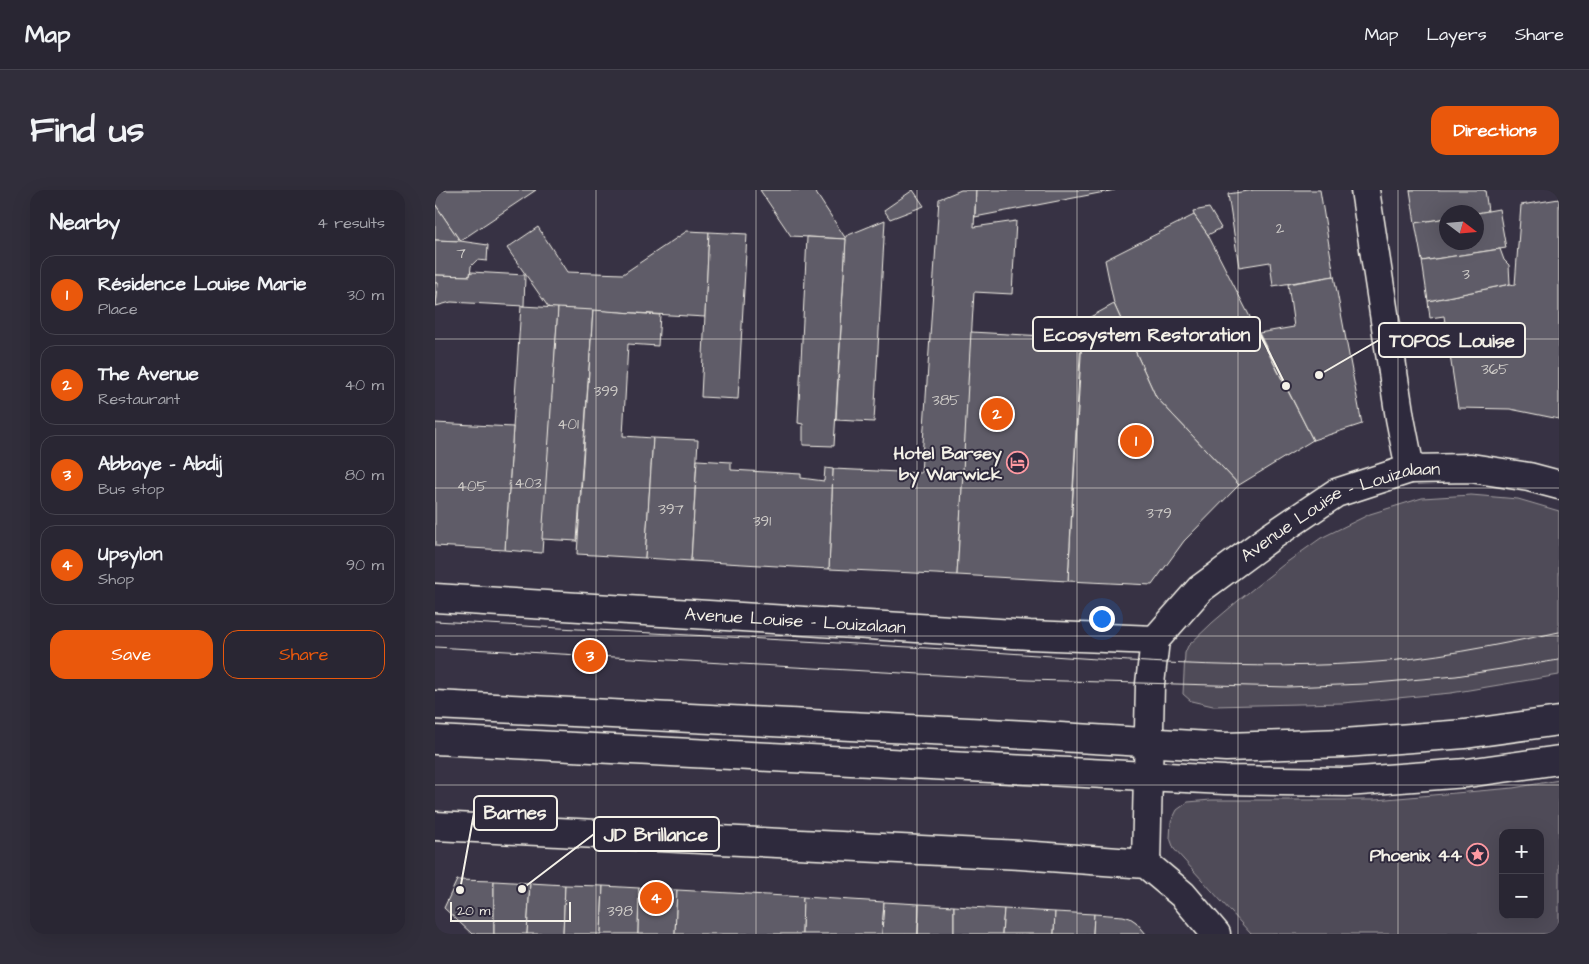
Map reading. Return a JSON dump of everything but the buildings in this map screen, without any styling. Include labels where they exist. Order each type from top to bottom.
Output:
[{"type":"main road","points":[[1365,190],[1400,418],[1410,469]]},
{"type":"main road","name":"Avenue Louise - Louizalaan","points":[[435,598],[1030,635],[1155,640],[1200,589],[1336,492],[1410,469],[1471,468],[1529,477],[1559,485]]},
{"type":"main road","points":[[1146,864],[1150,684],[1155,640]]},
{"type":"main road","points":[[435,705],[1226,747],[1344,743],[1465,734],[1559,720]]},
{"type":"main road","points":[[435,740],[1225,780],[1346,782],[1467,773],[1559,760]]},
{"type":"main road","points":[[436,828],[1021,855],[1146,864],[1183,895],[1216,934]]},
{"type":"shaded area","points":[[1471,495],[1518,499],[1559,511],[1559,675],[1451,693],[1343,703],[1213,706],[1191,701],[1183,694],[1185,653],[1188,646],[1239,600],[1321,538],[1370,514],[1422,498]]},
{"type":"shaded area","points":[[1559,780],[1559,934],[1251,934],[1174,849],[1170,838],[1171,822],[1177,810],[1188,802],[1211,800],[1375,800],[1513,788]]},
{"type":"tram line","points":[[435,621],[1206,665],[1259,666],[1388,661],[1486,647],[1559,632]]},
{"type":"tram line","points":[[435,647],[1028,680],[1288,687],[1364,684],[1456,676],[1559,660]]},
{"type":"place","name":"TOPOS Louise","points":[[1319,375]]},
{"type":"place","name":"Ecosystem Restoration","points":[[1286,386]]},
{"type":"place","name":"The Avenue","points":[[997,414]]},
{"type":"place","name":"Résidence Louise Marie","points":[[1136,441]]},
{"type":"place","name":"Hotel Barsey by Warwick","points":[[1018,463]]},
{"type":"place","name":"Abbaye - Abdij","points":[[590,656]]},
{"type":"place","name":"Phoenix 44","points":[[1478,855]]},
{"type":"place","name":"JD Brillance","points":[[522,889]]},
{"type":"place","name":"Barnes","points":[[460,890]]},
{"type":"place","name":"Upsylon","points":[[656,898]]}]
